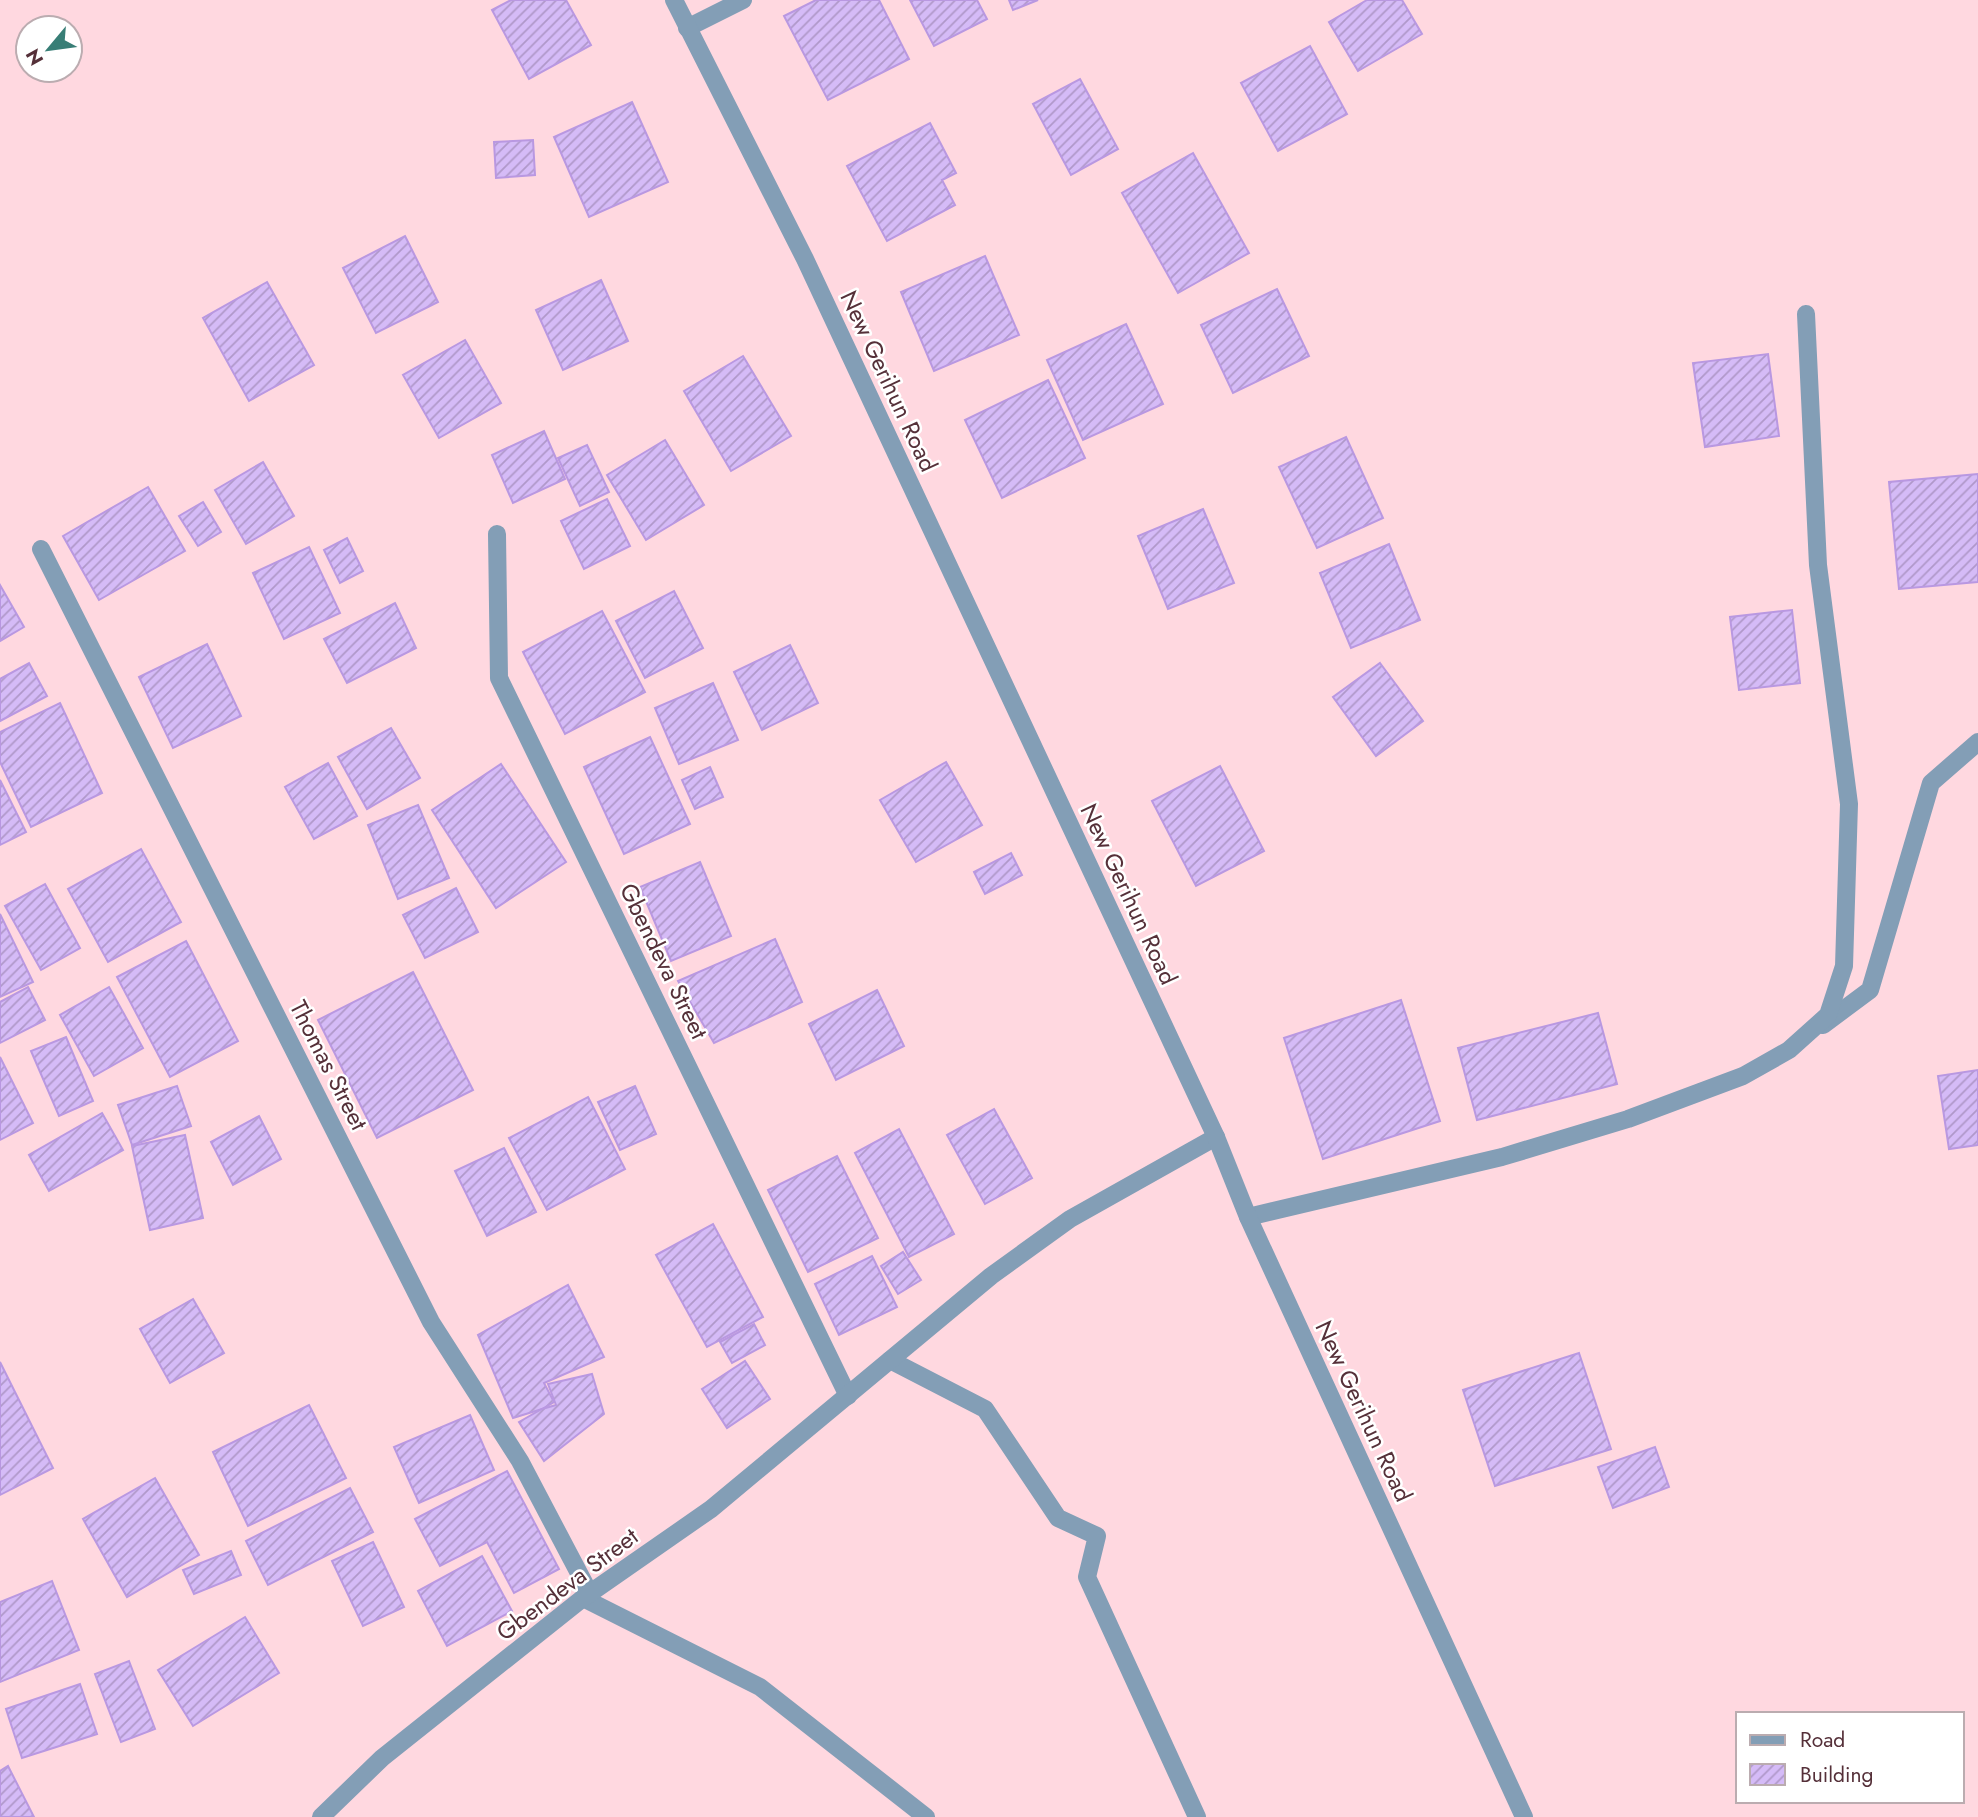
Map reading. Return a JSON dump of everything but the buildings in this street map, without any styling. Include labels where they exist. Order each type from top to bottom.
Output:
[{"type":"street","name":"New Gerihun Road","points":[[674,0],[805,259],[1216,1137],[1248,1217],[1524,1817]]},
{"type":"street","points":[[687,28],[743,0]]},
{"type":"street","points":[[1789,1050],[1828,1015],[1844,966],[1849,804],[1818,565],[1806,314]]},
{"type":"street","name":"Gbendeva Street","points":[[497,534],[499,678],[848,1396]]},
{"type":"street","name":"Thomas Street","points":[[41,549],[431,1322],[520,1461],[587,1596]]},
{"type":"street","points":[[1248,1217],[1515,1154],[1628,1119],[1730,1081],[1789,1050],[1870,990],[1931,783],[1978,742]]},
{"type":"street","name":"Gbendeva Street","points":[[321,1817],[382,1758],[587,1596],[711,1509],[991,1276],[1070,1219],[1216,1137]]},
{"type":"street","points":[[890,1360],[985,1409],[1058,1518],[1097,1536],[1087,1577],[1197,1817]]},
{"type":"street","points":[[587,1596],[760,1687],[926,1817]]}]
